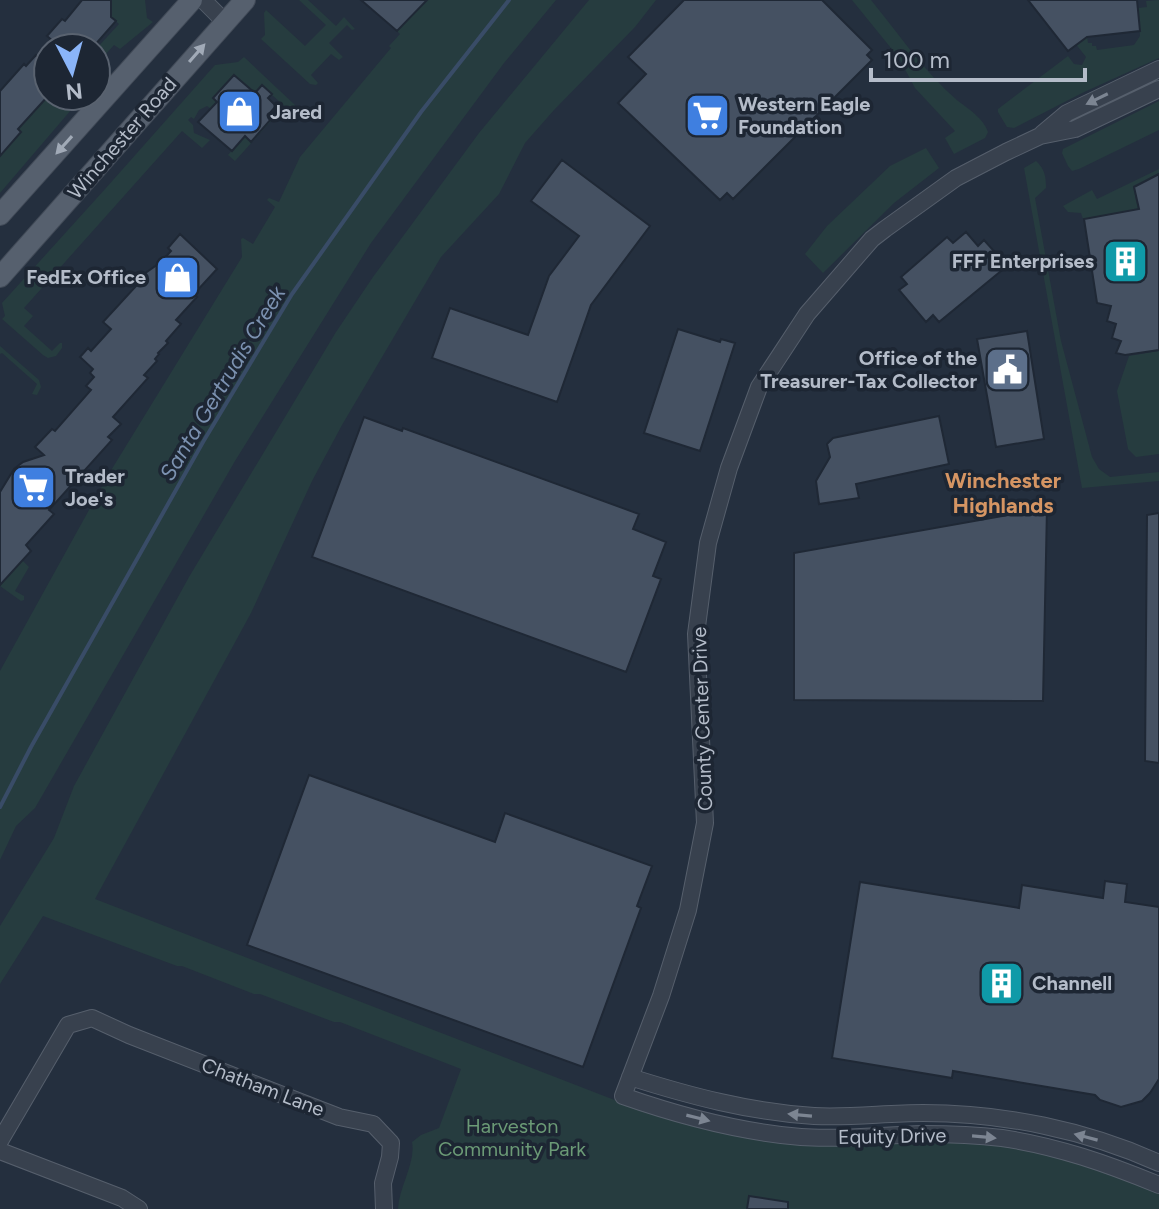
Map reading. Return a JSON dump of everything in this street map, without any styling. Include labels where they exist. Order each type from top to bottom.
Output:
[{"type":"main road","name":"Winchester Road","points":[[0,215],[192,0]]},
{"type":"main road","name":"Winchester Road","points":[[0,277],[245,0]]},
{"type":"street","points":[[203,0],[225,22]]},
{"type":"street","name":"County Center Drive","points":[[623,1096],[661,996],[688,910],[705,823],[696,634],[708,543],[729,468],[759,387],[807,314],[872,239],[956,178],[1040,136],[1067,113],[1159,69]]},
{"type":"street","name":"County Center Drive","points":[[1040,136],[1075,129],[1159,89]]},
{"type":"street","name":"Chatham Lane","points":[[0,1141],[68,1025],[92,1018],[339,1117],[373,1124],[391,1143],[383,1183],[384,1209]]},
{"type":"street","name":"Equity Drive","points":[[630,1077],[743,1108],[781,1113],[848,1117],[948,1114],[1036,1124],[1096,1139],[1159,1163]]},
{"type":"street","name":"Equity Drive","points":[[623,1096],[723,1124],[802,1137],[925,1134],[1002,1138],[1068,1152],[1159,1185]]},
{"type":"street","points":[[0,1151],[122,1198],[139,1209]]},
{"type":"green space","points":[[111,0],[145,0],[147,18],[153,22],[120,49],[114,45],[112,47],[112,32],[119,24],[111,17]]},
{"type":"green space","points":[[299,0],[308,0],[336,26],[344,17],[355,29],[347,25],[329,43],[343,57],[339,60],[331,54],[311,75],[318,83],[316,85],[310,84],[261,39],[265,35],[266,10],[305,46],[326,25]]},
{"type":"green space","points":[[427,0],[556,0],[504,63],[371,243],[235,461],[35,808],[16,826],[0,860],[0,671],[110,472],[242,257],[241,239],[253,244],[275,207],[267,200],[279,202],[300,157],[391,48],[389,46],[400,34],[397,31]]},
{"type":"green space","name":"Harveston Community Park","points":[[589,0],[656,0],[635,27],[525,143],[499,194],[441,257],[342,425],[312,481],[251,613],[95,899],[630,1106],[728,1133],[979,1142],[1027,1149],[1107,1172],[1159,1193],[1159,1209],[398,1209],[412,1158],[412,1142],[439,1128],[461,1069],[340,1022],[254,994],[43,916],[0,984],[0,926],[54,838],[74,786],[189,577],[336,332],[373,277],[479,133]]},
{"type":"green space","points":[[852,0],[871,0],[934,78],[983,123],[988,132],[985,138],[954,154],[945,138],[955,131],[915,88],[899,58]]},
{"type":"green space","points":[[1159,0],[1159,58],[1014,128],[1007,127],[998,109],[1068,56],[1074,64],[1082,65],[1086,57],[1071,38],[1087,37],[1088,43],[1096,46],[1097,50],[1134,45],[1140,36],[1138,8],[1147,7],[1146,1]]},
{"type":"green space","points":[[244,57],[295,105],[296,111],[291,112],[262,86],[255,93],[234,75],[214,98],[217,101],[211,109],[207,106],[199,110],[194,119],[191,117],[188,120],[193,125],[194,133],[210,140],[202,148],[182,131],[24,308],[33,316],[24,326],[52,351],[62,343],[56,356],[48,358],[43,355],[2,319],[5,316],[2,303],[215,65],[238,62]]},
{"type":"green space","points":[[1159,101],[1159,130],[1079,169],[1072,171],[1068,166],[1063,149]]},
{"type":"green space","points":[[33,112],[69,112],[0,193],[0,156],[21,132],[18,129]]},
{"type":"green space","points":[[272,118],[235,161],[228,155],[245,136],[251,141]]},
{"type":"green space","points":[[926,148],[939,168],[894,203],[823,273],[805,254],[827,226],[890,166]]},
{"type":"green space","points":[[1036,161],[1046,180],[1046,188],[1035,198],[1061,341],[1092,457],[1099,469],[1110,477],[1159,472],[1159,481],[1082,488],[1024,168]]},
{"type":"green space","points":[[1159,169],[1159,173],[1133,186],[1138,209],[1083,219],[1081,213],[1068,212],[1063,206],[1092,190],[1097,199]]},
{"type":"green space","points":[[0,346],[39,380],[41,387],[37,395],[32,394],[37,384],[0,354]]},
{"type":"green space","points":[[1159,351],[1159,454],[1136,457],[1128,449],[1117,391],[1129,356]]},
{"type":"green space","points":[[22,560],[29,567],[15,591],[24,596],[21,601],[0,586],[0,576],[5,580]]},
{"type":"building","points":[[82,0],[111,0],[111,17],[116,21],[106,32],[51,32],[62,19],[65,21]]},
{"type":"building","points":[[361,0],[427,0],[397,31]]},
{"type":"building","points":[[684,0],[822,0],[872,50],[867,55],[872,60],[733,199],[727,193],[720,200],[618,103],[646,74],[628,57]]},
{"type":"building","points":[[1028,0],[1137,0],[1140,31],[1087,37],[1068,51]]},
{"type":"building","points":[[32,59],[33,112],[0,156],[0,91],[24,64],[26,66]]},
{"type":"building","name":"Jared","points":[[234,75],[255,93],[262,85],[272,94],[268,98],[276,106],[268,115],[272,118],[251,142],[245,136],[232,151],[198,122],[217,102],[213,98]]},
{"type":"building","points":[[562,160],[650,226],[591,305],[557,402],[432,358],[450,308],[528,335],[549,276],[579,236],[531,201]]},
{"type":"building","name":"FFF Enterprises","points":[[1159,174],[1159,350],[1125,355],[1116,353],[1121,341],[1112,338],[1116,324],[1107,321],[1111,306],[1097,303],[1084,219],[1139,209],[1134,187]]},
{"type":"building","points":[[966,232],[978,246],[984,240],[1001,259],[997,263],[1001,271],[939,322],[933,315],[926,322],[899,290],[907,284],[901,277],[947,237],[953,243]]},
{"type":"building","points":[[180,234],[217,269],[176,320],[181,324],[144,375],[148,378],[113,417],[121,424],[108,437],[112,440],[49,510],[54,514],[26,545],[31,551],[0,585],[0,492],[14,469],[23,462],[44,455],[35,447],[52,429],[55,431],[91,390],[86,386],[94,377],[90,373],[93,369],[80,357],[88,348],[91,351],[111,329],[103,322],[144,274],[171,251],[168,248]]},
{"type":"building","points":[[678,329],[720,342],[721,339],[735,343],[700,451],[644,433]]},
{"type":"building","points":[[1027,331],[1044,439],[996,447],[977,339]]},
{"type":"building","points":[[939,416],[949,464],[856,484],[859,498],[819,504],[816,481],[830,457],[827,444],[833,438]]},
{"type":"building","points":[[364,417],[402,431],[403,428],[639,514],[633,529],[666,542],[653,576],[661,579],[626,672],[312,557]]},
{"type":"building","points":[[1047,508],[1043,701],[794,700],[794,553]]},
{"type":"building","points":[[1159,513],[1159,763],[1145,761],[1147,515]]},
{"type":"building","points":[[309,775],[495,842],[505,813],[652,866],[637,906],[641,908],[583,1067],[247,945]]},
{"type":"building","name":"Channell","points":[[1105,881],[1127,884],[1125,902],[1159,907],[1159,1079],[1142,1101],[1121,1107],[1100,1100],[1095,1095],[953,1071],[952,1078],[832,1058],[860,882],[1019,908],[1022,885],[1103,898]]},
{"type":"building","points":[[749,1196],[788,1202],[788,1209],[747,1209]]},
{"type":"waterway","name":"Santa Gertrudis Creek","points":[[0,807],[203,442],[292,294],[421,112],[509,0]]},
{"type":"place","name":"Jared","points":[[239,112]]},
{"type":"place","name":"Western Eagle Foundation","points":[[707,115]]},
{"type":"place","name":"FFF Enterprises","points":[[1125,261]]},
{"type":"place","name":"FedEx Office","points":[[177,277]]},
{"type":"place","name":"Office of the Treasurer-Tax Collector","points":[[1008,370]]},
{"type":"place","name":"Trader Joe's","points":[[34,488]]},
{"type":"place","name":"Channell","points":[[1001,983]]},
{"type":"district","name":"Winchester Highlands","points":[[1003,492]]}]
